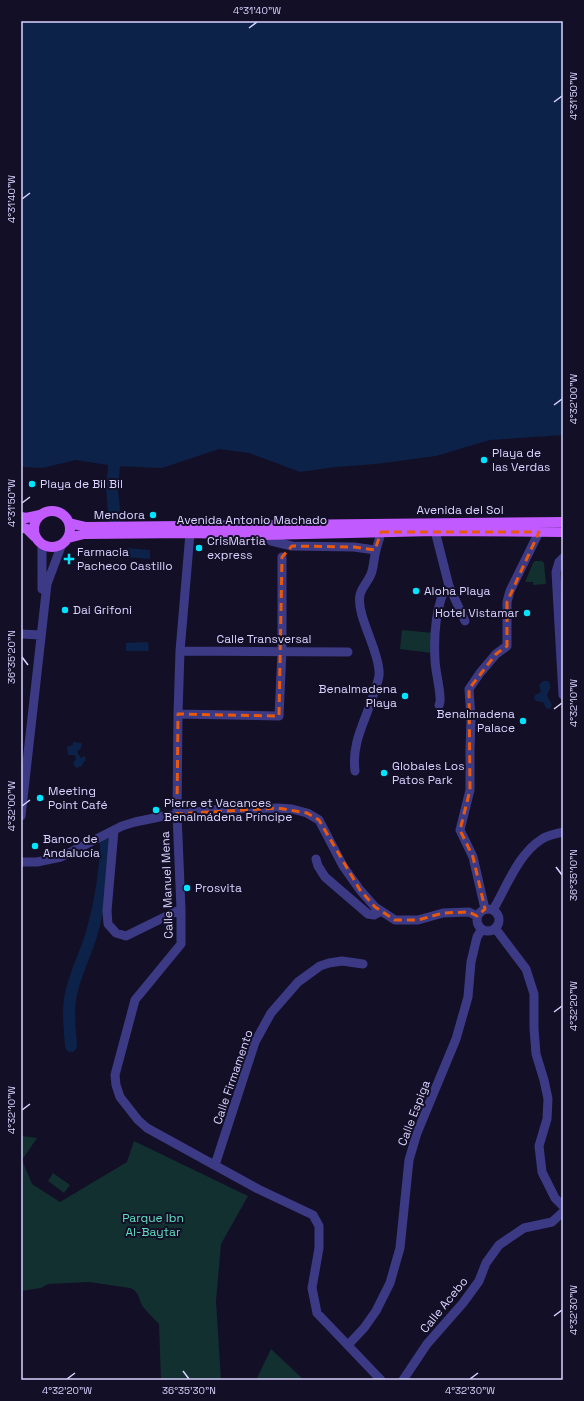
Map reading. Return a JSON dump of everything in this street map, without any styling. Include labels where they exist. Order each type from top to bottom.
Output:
[{"type":"main road","points":[[21,517],[26,518],[40,515],[45,512],[57,511],[66,518],[69,523],[70,533],[65,541],[53,547],[39,540],[27,528],[21,527]]},
{"type":"main road","points":[[39,540],[34,525],[40,515]]},
{"type":"main road","name":"Avenida del Sol","points":[[357,524],[380,528],[465,524],[563,522]]},
{"type":"main road","name":"Avenida Antonio Machado","points":[[69,523],[86,527],[357,524]]},
{"type":"main road","name":"Avenida Antonio Machado","points":[[65,541],[84,534],[190,533],[267,538],[380,528],[435,531]]},
{"type":"main road","name":"Avenida del Sol","points":[[435,531],[563,532]]},
{"type":"street","points":[[355,771],[354,762],[358,734],[374,694],[380,673],[377,656],[361,610],[360,601],[362,590],[372,572],[379,542],[380,528]]},
{"type":"street","points":[[435,531],[448,586],[465,621]]},
{"type":"street","points":[[489,910],[482,910],[478,916],[478,924],[482,929],[490,930],[495,928],[498,924],[498,917],[489,910],[473,857],[460,830],[470,790],[471,718],[469,689],[496,654],[507,646],[507,602],[510,591],[539,532]]},
{"type":"street","name":"Calle Manuel Mena","points":[[190,533],[180,651],[178,714],[177,814],[181,944],[135,1000],[116,1070],[116,1085],[123,1102],[142,1124],[152,1131],[258,1189],[314,1215],[319,1226],[319,1248],[312,1288],[317,1313],[381,1380]]},
{"type":"street","points":[[267,538],[292,546],[354,547],[376,550]]},
{"type":"street","points":[[267,538],[282,557]]},
{"type":"street","points":[[21,816],[42,584],[39,540]]},
{"type":"street","points":[[21,773],[38,635],[47,584],[65,541]]},
{"type":"street","points":[[178,714],[279,716],[282,651],[282,557],[286,550],[292,546]]},
{"type":"street","points":[[563,558],[558,562],[556,572],[563,695]]},
{"type":"street","points":[[439,705],[441,702],[441,696],[437,680],[435,661],[437,623],[441,598],[448,586]]},
{"type":"street","points":[[21,634],[38,635]]},
{"type":"street","name":"Calle Transversal","points":[[180,651],[348,652]]},
{"type":"street","points":[[21,862],[38,862],[60,857],[114,830],[135,822],[177,814],[220,809],[292,809],[307,813],[319,820],[343,866],[360,890],[375,907],[395,920],[418,920],[443,913],[469,912],[478,916]]},
{"type":"street","points":[[114,830],[107,911],[108,924],[116,932],[126,936],[181,909]]},
{"type":"street","points":[[489,910],[504,892],[515,868],[529,850],[543,838],[563,832]]},
{"type":"street","points":[[316,859],[318,866],[325,877],[368,914],[374,915],[381,911]]},
{"type":"street","points":[[495,928],[526,969],[534,994],[536,1054],[548,1099],[547,1119],[539,1146],[542,1172],[555,1198],[563,1206]]},
{"type":"street","name":"Calle Espiga","points":[[348,1345],[364,1328],[376,1311],[390,1283],[400,1248],[409,1160],[417,1132],[456,1039],[468,997],[471,962],[477,937],[482,929]]},
{"type":"street","name":"Calle Firmamento","points":[[215,1165],[256,1042],[271,1014],[298,982],[320,966],[342,961],[363,964]]},
{"type":"street","name":"Calle Acebo","points":[[402,1380],[427,1344],[463,1303],[479,1281],[486,1263],[499,1245],[524,1228],[552,1222],[563,1212]]},
{"type":"highlighted area","points":[[381,532],[539,532],[507,602],[507,646],[496,654],[469,689],[470,790],[460,830],[473,857],[485,909],[477,916],[469,912],[443,913],[418,920],[395,920],[375,907],[360,890],[319,820],[307,813],[278,808],[177,814],[178,714],[279,716],[282,557],[292,546],[354,547],[375,550]]},
{"type":"green space","points":[[535,561],[542,561],[544,563],[546,584],[533,585],[533,582],[525,582]]},
{"type":"green space","points":[[402,630],[434,633],[432,653],[400,649]]},
{"type":"green space","name":"Parque Ibn Al-Baytar","points":[[21,1136],[37,1138],[22,1160],[32,1184],[60,1202],[127,1162],[134,1141],[248,1196],[221,1244],[216,1301],[221,1380],[161,1380],[159,1324],[144,1308],[137,1293],[133,1289],[89,1282],[48,1284],[41,1288],[21,1291]]},
{"type":"green space","points":[[53,1173],[70,1185],[64,1193],[48,1181]]},
{"type":"green space","points":[[271,1349],[304,1380],[256,1380]]},
{"type":"water","points":[[21,21],[563,21],[563,435],[490,440],[436,456],[300,472],[249,453],[219,449],[162,468],[114,466],[76,460],[42,468],[21,467]]},
{"type":"water","points":[[127,548],[150,550],[150,559],[126,557]]},
{"type":"water","points":[[148,642],[149,651],[126,651],[126,643]]},
{"type":"water","points":[[543,681],[548,681],[550,685],[547,695],[552,705],[550,709],[546,708],[543,702],[536,701],[534,698],[535,695],[541,692],[539,685]]},
{"type":"water","points":[[73,742],[82,743],[81,748],[77,752],[81,758],[85,756],[86,760],[82,766],[76,768],[73,763],[76,759],[75,755],[68,755],[67,747],[73,745]]},
{"type":"waterway","points":[[114,466],[112,490],[115,520]]},
{"type":"waterway","points":[[71,1046],[69,1020],[70,1000],[75,979],[91,936],[97,912],[104,875],[106,839]]},
{"type":"place","name":"Playa de las Verdas","points":[[484,460]]},
{"type":"place","name":"Playa de Bil Bil","points":[[32,484]]},
{"type":"place","name":"Mendora","points":[[153,515]]},
{"type":"place","name":"CrisMartia express","points":[[199,548]]},
{"type":"place","name":"Farmacia Pacheco Castillo","points":[[69,559]]},
{"type":"place","name":"Aloha Playa","points":[[416,591]]},
{"type":"place","name":"Dai Grifoni","points":[[65,610]]},
{"type":"place","name":"Hotel Vistamar","points":[[527,613]]},
{"type":"place","name":"Benalmadena Playa","points":[[405,696]]},
{"type":"place","name":"Benalmadena Palace","points":[[523,721]]},
{"type":"place","name":"Globales Los Patos Park","points":[[384,773]]},
{"type":"place","name":"Meeting Point Café","points":[[40,798]]},
{"type":"place","name":"Pierre et Vacances Benalmádena Príncipe","points":[[156,810]]},
{"type":"place","name":"Banco de Andalucía","points":[[35,846]]},
{"type":"place","name":"Prosvita","points":[[187,888]]}]
